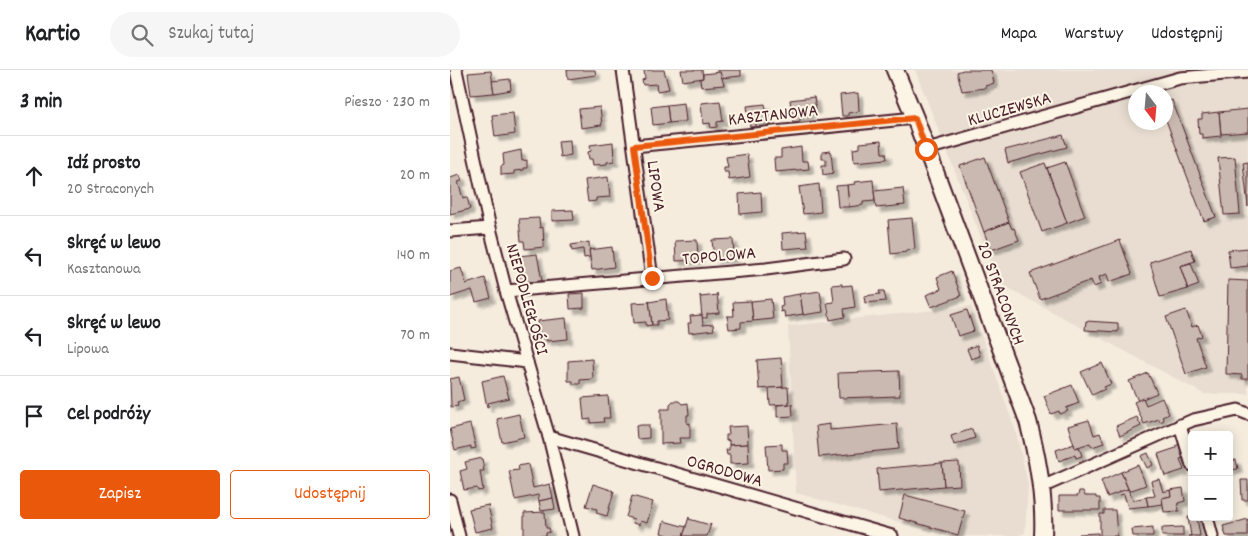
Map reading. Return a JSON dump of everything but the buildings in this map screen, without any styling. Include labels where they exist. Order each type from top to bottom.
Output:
[{"type":"main road","name":"20 STRACONYCH","points":[[895,70],[915,118],[1028,421],[1042,487],[1043,536]]},
{"type":"street","name":"NIEPODLEGŁOŚCI","points":[[456,70],[490,228],[506,292],[549,437],[573,536]]},
{"type":"street","name":"LIPOWA","points":[[623,70],[652,278]]},
{"type":"street","name":"KLUCZEWSKA","points":[[926,149],[1180,78],[1248,72]]},
{"type":"street","name":"KASZTANOWA","points":[[634,146],[915,118]]},
{"type":"street","points":[[450,230],[490,228]]},
{"type":"street","name":"TOPOLOWA","points":[[506,292],[766,269],[844,259]]},
{"type":"street","points":[[450,352],[527,362]]},
{"type":"street","points":[[1042,487],[1193,420],[1238,410],[1248,414]]},
{"type":"street","points":[[1180,426],[1188,453]]},
{"type":"street","name":"OGRODOWA","points":[[549,437],[892,536]]},
{"type":"street","points":[[450,500],[459,536]]},
{"type":"street","points":[[1208,521],[1212,536]]},
{"type":"shaded area","points":[[915,70],[1248,70],[1248,394],[1204,394],[999,283]]},
{"type":"shaded area","points":[[971,306],[1016,432],[1028,484],[1025,533],[1016,536],[948,536],[796,493],[788,326]]},
{"type":"route","points":[[652,278],[634,146],[915,118],[926,149]]}]
